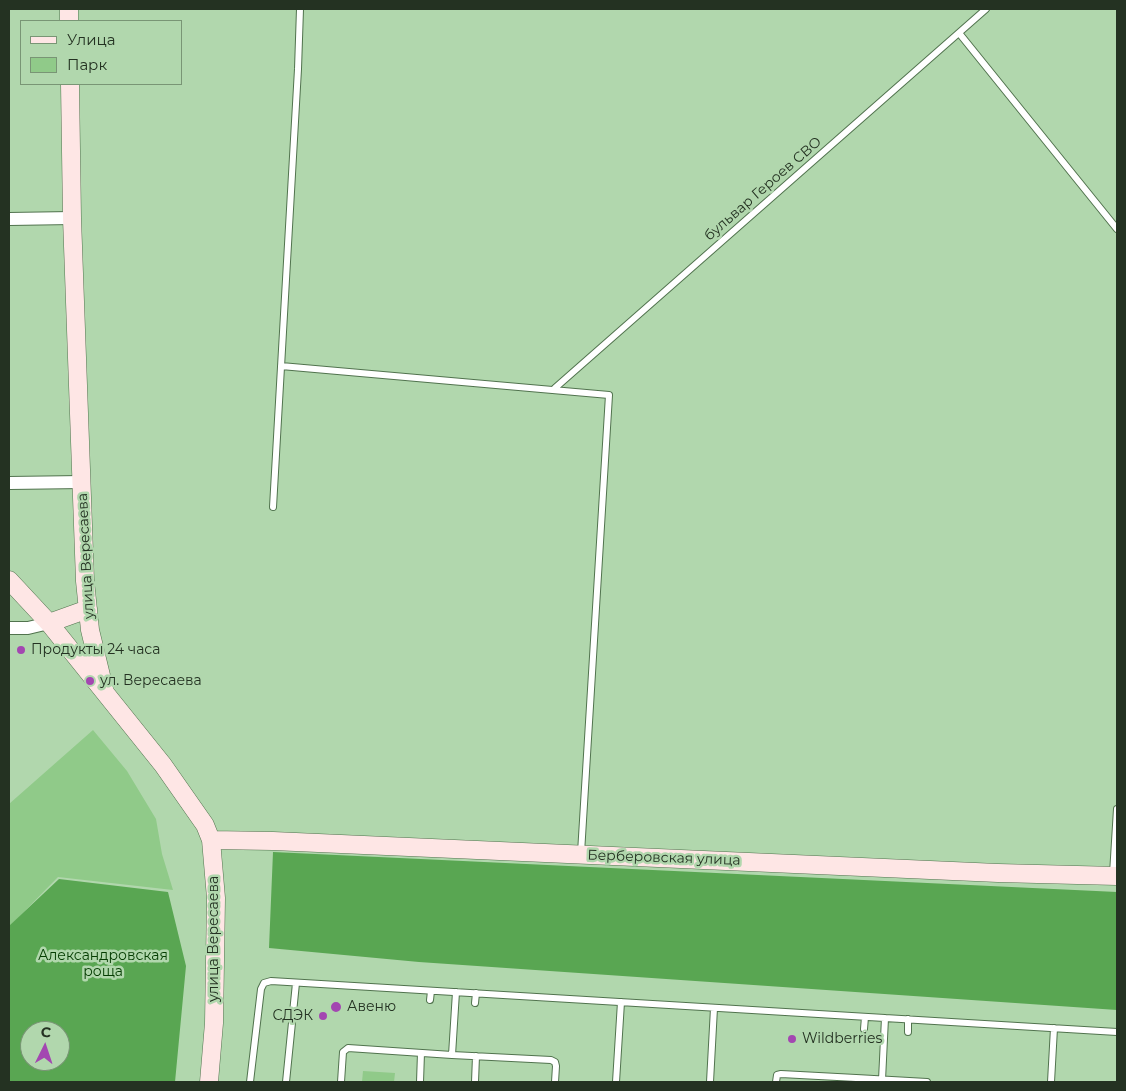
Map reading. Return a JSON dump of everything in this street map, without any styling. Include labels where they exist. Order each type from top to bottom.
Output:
[{"type":"main road","name":"улица Вересаева","points":[[70,85],[72,218],[88,609],[96,663],[104,692],[163,765],[204,825],[211,840],[216,898],[214,1023],[209,1082]]},
{"type":"main road","points":[[9,580],[49,624],[104,692]]},
{"type":"main road","points":[[49,624],[88,609]]},
{"type":"main road","name":"Берберовская улица","points":[[211,840],[1115,876]]},
{"type":"street","points":[[9,219],[72,218]]},
{"type":"street","points":[[9,483],[82,482]]},
{"type":"street","points":[[9,628],[28,628],[49,624]]},
{"type":"lane","points":[[273,507],[298,79],[300,9]]},
{"type":"lane","name":"бульвар Героев СВО","points":[[555,388],[986,9]]},
{"type":"lane","points":[[959,33],[1117,229]]},
{"type":"lane","points":[[281,366],[555,388],[609,395],[581,854]]},
{"type":"lane","points":[[1115,876],[1117,809]]},
{"type":"lane","points":[[250,1082],[261,989],[264,983],[456,992],[1117,1032]]},
{"type":"lane","points":[[286,1082],[296,983]]},
{"type":"lane","points":[[430,1000],[431,991]]},
{"type":"lane","points":[[452,1055],[456,992]]},
{"type":"lane","points":[[475,1003],[476,994]]},
{"type":"lane","points":[[616,1082],[621,1002]]},
{"type":"lane","points":[[710,1082],[714,1008]]},
{"type":"lane","points":[[864,1029],[865,1017]]},
{"type":"lane","points":[[882,1080],[885,1018]]},
{"type":"lane","points":[[908,1019],[908,1032]]},
{"type":"lane","points":[[1051,1082],[1054,1028]]},
{"type":"lane","points":[[341,1082],[344,1050],[551,1060],[555,1062],[556,1066],[555,1082]]},
{"type":"lane","points":[[420,1082],[421,1053]]},
{"type":"lane","points":[[475,1082],[476,1056]]},
{"type":"lane","points":[[776,1082],[777,1075],[781,1074],[856,1080],[926,1082]]},
{"type":"green space","points":[[93,730],[127,771],[156,819],[162,854],[173,890],[58,877],[9,927],[9,804]]},
{"type":"green space","points":[[273,852],[1117,892],[1117,1010],[419,962],[269,948]]},
{"type":"green space","name":"Александровская роща","points":[[59,879],[168,892],[186,966],[175,1082],[9,1082],[9,926]]},
{"type":"green space","points":[[363,1071],[395,1073],[394,1082],[362,1082]]},
{"type":"place","name":"Продукты 24 часа","points":[[21,650]]},
{"type":"place","name":"ул. Вересаева","points":[[90,681]]},
{"type":"place","name":"Авеню","points":[[336,1007]]},
{"type":"place","name":"СДЭК","points":[[323,1016]]},
{"type":"place","name":"Wildberries","points":[[792,1039]]}]
